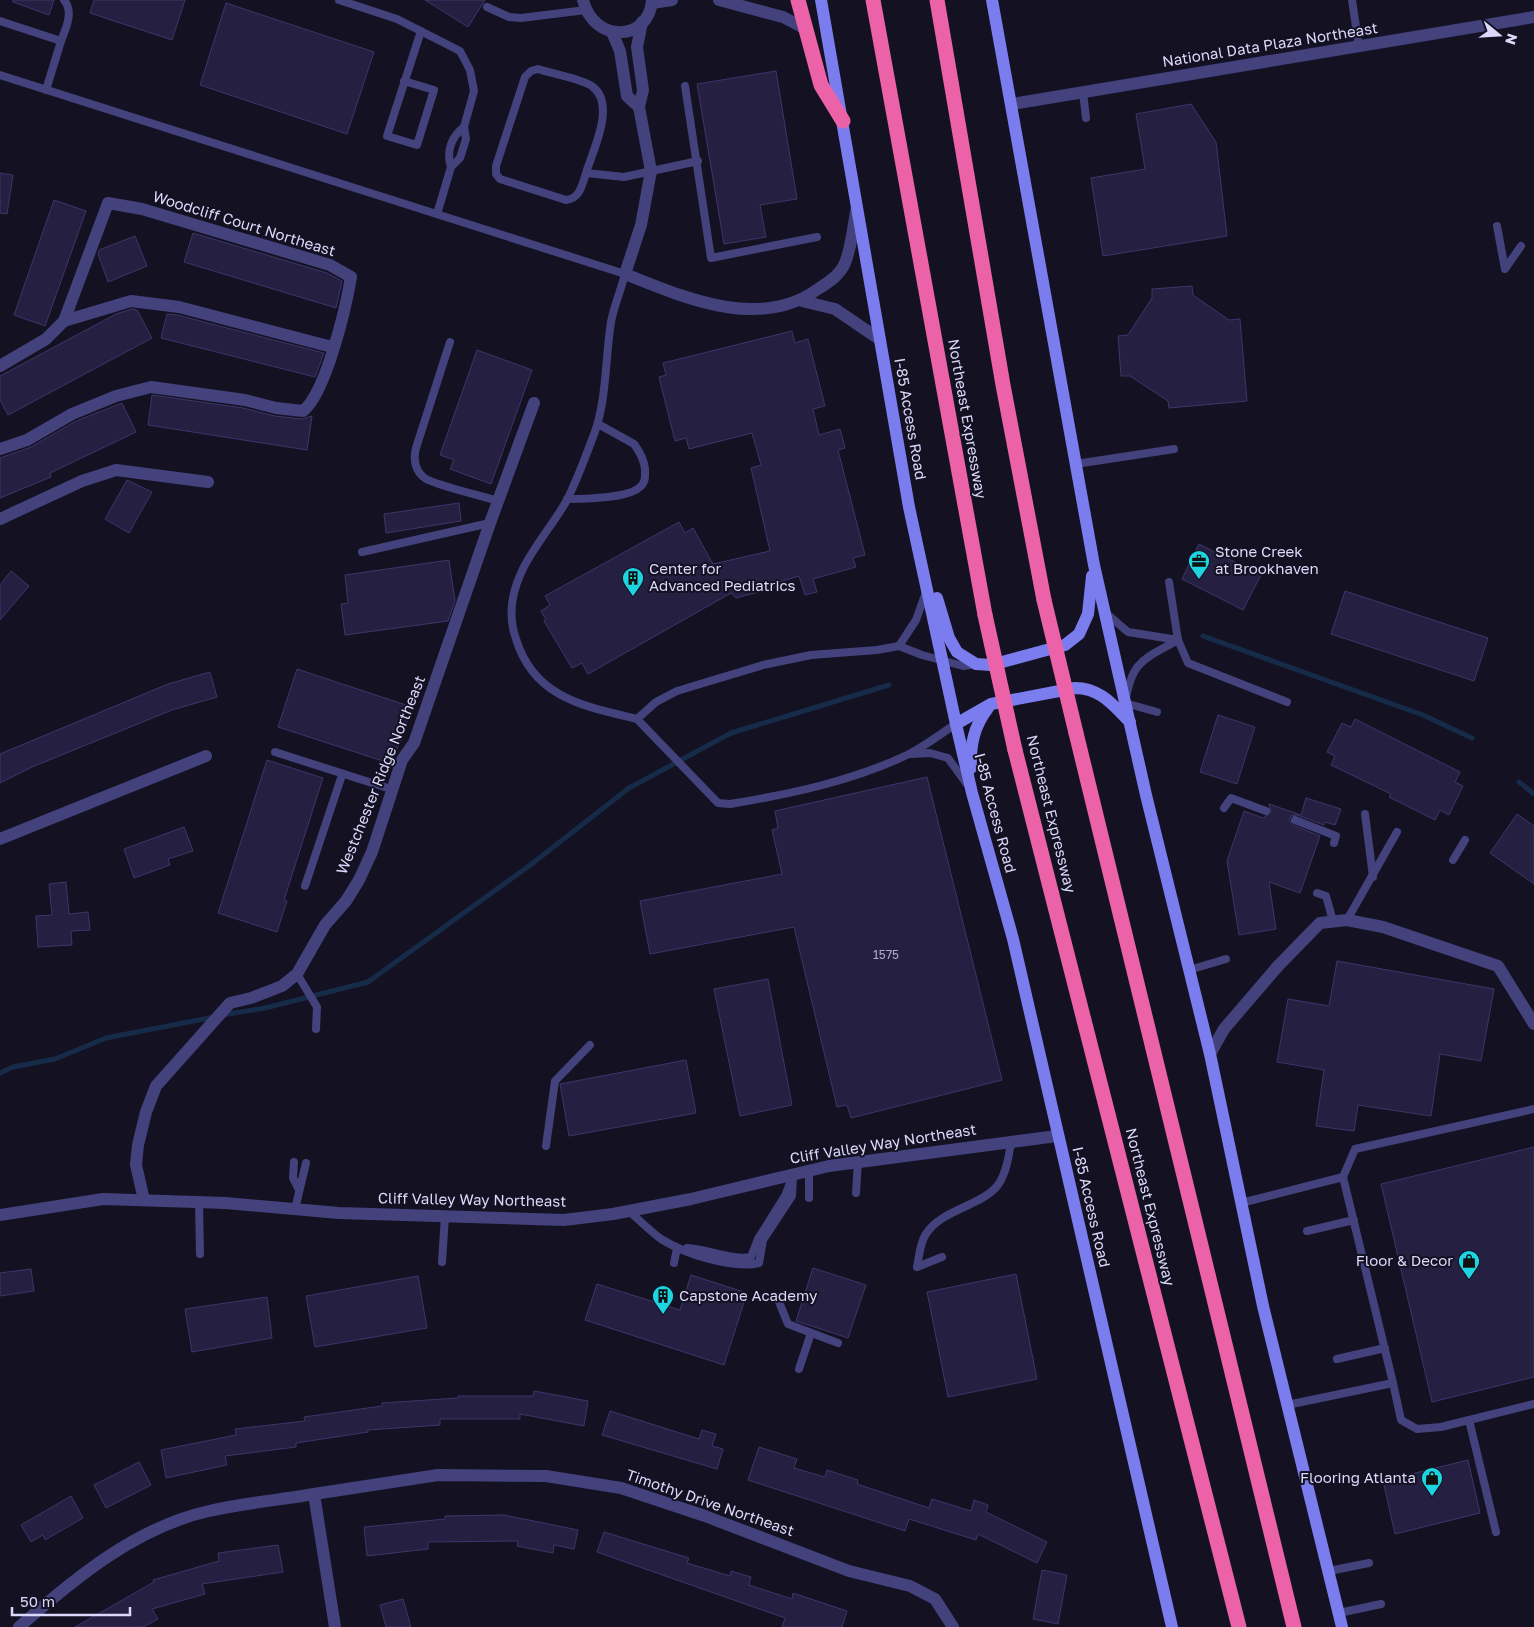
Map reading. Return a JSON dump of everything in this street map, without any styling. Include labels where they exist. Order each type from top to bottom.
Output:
[{"type":"highway","points":[[798,0],[821,85],[843,121]]},
{"type":"highway","name":"Northeast Expressway","points":[[873,0],[985,614],[1016,750],[1239,1627]]},
{"type":"highway","points":[[937,0],[1003,385],[1044,600],[1123,935],[1294,1627]]},
{"type":"main road","name":"I-85 Access Road","points":[[821,0],[909,507],[927,591],[972,793],[1013,939],[1172,1627]]},
{"type":"main road","points":[[992,0],[1104,612],[1210,1054],[1263,1306],[1342,1627]]},
{"type":"main road","points":[[909,507],[949,638],[957,652],[976,664],[991,665],[1065,645],[1085,625],[1094,565]]},
{"type":"main road","points":[[956,724],[991,704],[1075,688],[1088,688],[1100,694],[1130,722]]},
{"type":"main road","points":[[972,793],[970,757],[973,737],[978,720],[991,704]]},
{"type":"street","points":[[584,5],[592,20],[600,28],[612,32],[624,32],[634,29],[642,22],[649,13],[652,1],[672,0]]},
{"type":"street","points":[[719,0],[783,17],[806,29]]},
{"type":"street","name":"National Data Plaza Northeast","points":[[1012,104],[1534,17]]},
{"type":"street","points":[[642,22],[637,47],[642,90],[639,107],[651,171],[641,225],[625,274],[686,298],[718,306],[751,309],[773,308],[802,301],[832,279],[845,263],[857,204]]},
{"type":"street","points":[[612,32],[620,51],[626,96],[639,107]]},
{"type":"street","name":"Woodcliff Court Northeast","points":[[0,366],[46,339],[64,321],[108,203],[142,210],[330,265],[352,277],[345,314],[332,347],[321,384],[310,405],[303,410],[276,408],[245,400],[151,387],[116,396],[72,414],[28,440],[0,449]]},
{"type":"street","points":[[64,321],[131,301],[179,306],[332,347]]},
{"type":"street","points":[[802,301],[835,310],[880,339]]},
{"type":"street","name":"Westchester Ridge Northeast","points":[[144,1200],[136,1165],[138,1145],[146,1112],[156,1086],[230,1002],[251,998],[282,986],[297,974],[325,925],[346,901],[359,880],[372,852],[394,790],[402,760],[414,743],[490,523],[534,403]]},
{"type":"street","points":[[0,519],[82,481],[116,470],[208,482]]},
{"type":"street","points":[[0,838],[206,756]]},
{"type":"street","points":[[1210,1054],[1224,1029],[1278,966],[1320,924],[1347,920],[1383,927],[1498,966],[1534,1024]]},
{"type":"street","name":"Cliff Valley Way Northeast","points":[[0,1215],[103,1199],[564,1220],[628,1211],[691,1199],[809,1171],[858,1162],[1058,1136]]},
{"type":"street","name":"Timothy Drive Northeast","points":[[19,1627],[63,1588],[146,1533],[208,1511],[438,1475],[546,1476],[621,1488],[705,1516],[849,1572],[910,1586],[935,1599],[953,1627]]},
{"type":"street","points":[[314,1494],[335,1627]]},
{"type":"lane","points":[[46,90],[70,16],[64,0]]},
{"type":"lane","points":[[339,0],[397,19],[460,51],[470,70],[474,91],[464,127],[466,139],[460,158],[451,167],[437,214]]},
{"type":"lane","points":[[1352,0],[1359,47]]},
{"type":"lane","points":[[487,7],[509,17],[521,18],[584,5]]},
{"type":"lane","points":[[0,21],[61,41]]},
{"type":"lane","points":[[404,81],[434,90],[417,145],[387,136],[404,81],[421,31]]},
{"type":"lane","points":[[538,69],[592,86],[602,97],[604,114],[586,173],[579,193],[573,199],[566,200],[500,180],[496,174],[496,166],[525,77],[531,71],[538,69]]},
{"type":"lane","points":[[0,75],[625,274],[612,319],[598,424],[567,499],[542,542],[527,561],[516,586],[511,611],[514,634],[520,654],[529,669],[547,688],[566,699],[637,719],[718,803],[734,803],[839,781],[909,754],[956,724]]},
{"type":"lane","points":[[685,86],[698,161],[711,258],[817,237]]},
{"type":"lane","points":[[1083,92],[1086,118]]},
{"type":"lane","points":[[451,167],[448,156],[455,134],[464,127]]},
{"type":"lane","points":[[586,173],[624,177],[698,161]]},
{"type":"lane","points":[[1497,226],[1505,269],[1521,246]]},
{"type":"lane","points":[[450,342],[416,448],[415,466],[425,478],[498,501]]},
{"type":"lane","points":[[567,499],[626,493],[638,489],[646,478],[644,462],[634,444],[598,424]]},
{"type":"lane","points":[[1076,464],[1174,448]]},
{"type":"lane","points":[[362,552],[490,523]]},
{"type":"lane","points":[[1169,582],[1178,640],[1188,663],[1287,702]]},
{"type":"lane","points":[[899,646],[916,620],[927,591]]},
{"type":"lane","points":[[1104,612],[1118,626],[1128,632],[1178,640]]},
{"type":"lane","points":[[1157,712],[1125,703],[1129,680],[1134,670],[1143,660],[1178,640]]},
{"type":"lane","points":[[637,719],[656,702],[677,691],[763,665],[811,655],[877,650],[899,646],[963,666],[976,664]]},
{"type":"lane","points":[[275,752],[342,775],[394,790]]},
{"type":"lane","points":[[909,754],[930,753],[948,758],[959,770],[972,793]]},
{"type":"lane","points":[[305,886],[342,775]]},
{"type":"lane","points":[[1224,808],[1231,798],[1266,811]]},
{"type":"lane","points":[[1365,814],[1373,877]]},
{"type":"lane","points":[[1295,820],[1336,836],[1334,843]]},
{"type":"lane","points":[[1347,920],[1397,832]]},
{"type":"lane","points":[[1452,860],[1465,840]]},
{"type":"lane","points":[[1317,893],[1326,896],[1333,922]]},
{"type":"lane","points":[[1189,970],[1226,959]]},
{"type":"lane","points":[[297,974],[317,1007],[316,1029]]},
{"type":"lane","points":[[546,1146],[555,1081],[590,1046]]},
{"type":"lane","points":[[1534,1108],[1355,1149],[1343,1177],[1401,1420],[1417,1429],[1441,1427],[1534,1404]]},
{"type":"lane","points":[[942,1257],[917,1267],[925,1235],[933,1226],[950,1213],[972,1204],[998,1185],[1007,1164],[1011,1141]]},
{"type":"lane","points":[[294,1162],[293,1178],[299,1190]]},
{"type":"lane","points":[[856,1193],[858,1162]]},
{"type":"lane","points":[[295,1209],[306,1163]]},
{"type":"lane","points":[[809,1171],[809,1198]]},
{"type":"lane","points":[[628,1211],[659,1238],[677,1248],[745,1266],[758,1263],[764,1240],[792,1196],[793,1175]]},
{"type":"lane","points":[[1241,1203],[1343,1177]]},
{"type":"lane","points":[[199,1202],[200,1254]]},
{"type":"lane","points":[[442,1262],[445,1216]]},
{"type":"lane","points":[[1307,1231],[1354,1220]]},
{"type":"lane","points":[[674,1263],[677,1248]]},
{"type":"lane","points":[[779,1302],[788,1324],[838,1343]]},
{"type":"lane","points":[[799,1369],[811,1333]]},
{"type":"lane","points":[[1337,1359],[1385,1348]]},
{"type":"lane","points":[[1287,1405],[1393,1383]]},
{"type":"lane","points":[[1470,1420],[1496,1532]]},
{"type":"lane","points":[[1328,1572],[1369,1562]]},
{"type":"lane","points":[[1339,1613],[1381,1604]]},
{"type":"building","points":[[13,0],[54,0],[49,15],[13,2]]},
{"type":"building","points":[[94,0],[185,0],[172,40],[90,13]]},
{"type":"building","points":[[425,0],[485,0],[468,27]]},
{"type":"building","points":[[226,3],[374,52],[347,134],[200,85]]},
{"type":"building","points":[[776,71],[797,199],[760,205],[766,237],[724,244],[697,84]]},
{"type":"building","points":[[1191,104],[1216,142],[1227,236],[1103,256],[1091,178],[1145,169],[1136,114]]},
{"type":"building","points":[[0,173],[13,175],[7,214],[0,213]]},
{"type":"building","points":[[54,200],[86,211],[45,326],[14,315]]},
{"type":"building","points":[[193,233],[327,273],[342,281],[336,308],[184,262]]},
{"type":"building","points":[[135,236],[147,266],[108,282],[98,254],[99,250]]},
{"type":"building","points":[[1192,286],[1193,295],[1229,320],[1240,319],[1247,401],[1169,408],[1168,401],[1130,376],[1121,376],[1118,336],[1128,335],[1152,298],[1152,289]]},
{"type":"building","points":[[132,309],[137,310],[152,338],[8,415],[0,400],[0,376],[116,314]]},
{"type":"building","points":[[167,314],[324,353],[315,377],[161,338]]},
{"type":"building","points":[[792,331],[795,343],[808,339],[825,406],[813,409],[819,435],[840,429],[845,448],[838,450],[865,555],[853,558],[856,567],[813,579],[817,592],[805,595],[799,576],[776,583],[777,587],[736,598],[731,593],[588,674],[582,663],[572,668],[544,621],[546,620],[541,611],[550,605],[545,596],[679,522],[685,533],[693,528],[713,564],[770,551],[751,468],[761,465],[752,433],[689,449],[686,438],[675,441],[659,377],[666,375],[663,363]]},
{"type":"building","points":[[477,350],[532,370],[491,484],[450,469],[454,460],[440,455]]},
{"type":"building","points":[[152,395],[243,408],[275,416],[302,419],[312,416],[307,450],[148,425]]},
{"type":"building","points":[[122,403],[136,432],[50,473],[51,477],[0,498],[0,458],[31,447],[76,421]]},
{"type":"building","points":[[127,480],[152,492],[129,533],[105,519]]},
{"type":"building","points":[[459,503],[461,521],[386,533],[384,514]]},
{"type":"building","points":[[1199,544],[1261,575],[1243,610],[1182,579]]},
{"type":"building","points":[[449,560],[455,601],[448,621],[345,635],[341,604],[348,603],[345,575]]},
{"type":"building","points":[[11,571],[29,586],[0,620],[0,585]]},
{"type":"building","points":[[1345,591],[1488,638],[1474,681],[1331,634]]},
{"type":"building","points":[[297,669],[412,707],[392,764],[278,727]]},
{"type":"building","points":[[210,672],[217,697],[172,710],[32,767],[0,783],[0,754],[168,684]]},
{"type":"building","points":[[1218,715],[1255,727],[1237,784],[1200,772]]},
{"type":"building","points":[[1355,719],[1460,772],[1455,782],[1463,786],[1449,815],[1440,810],[1435,820],[1389,797],[1391,794],[1331,765],[1335,756],[1327,752],[1342,723],[1351,727]]},
{"type":"building","points":[[267,760],[323,778],[284,900],[287,901],[277,932],[218,913]]},
{"type":"building","points":[[927,777],[1002,1080],[851,1118],[847,1105],[837,1107],[794,927],[650,954],[640,901],[782,874],[772,830],[778,828],[775,811]]},
{"type":"building","points":[[1306,798],[1341,809],[1335,825],[1325,822],[1324,825],[1297,815],[1291,816],[1289,820],[1293,825],[1320,836],[1300,893],[1269,882],[1276,929],[1239,935],[1227,861],[1244,811],[1263,818],[1271,812],[1269,804],[1301,815]]},
{"type":"building","points":[[1517,814],[1534,826],[1534,884],[1490,853]]},
{"type":"building","points":[[184,827],[193,851],[168,859],[170,865],[134,878],[124,849]]},
{"type":"building","points":[[66,882],[69,914],[88,912],[90,930],[71,931],[72,945],[38,947],[36,916],[52,915],[49,884]]},
{"type":"building","points":[[1337,961],[1494,989],[1481,1061],[1440,1054],[1431,1116],[1358,1105],[1354,1131],[1316,1126],[1324,1070],[1277,1062],[1288,999],[1329,1006]]},
{"type":"building","points":[[768,979],[792,1105],[740,1116],[714,989]]},
{"type":"building","points":[[686,1060],[696,1113],[569,1136],[560,1084]]},
{"type":"building","name":"Floor & Decor","points":[[1534,1147],[1534,1377],[1432,1402],[1381,1184]]},
{"type":"building","points":[[813,1268],[866,1285],[848,1338],[796,1321]]},
{"type":"building","points":[[31,1269],[34,1291],[0,1296],[0,1273]]},
{"type":"building","points":[[1016,1274],[1037,1379],[948,1397],[927,1292]]},
{"type":"building","name":"Capstone Academy","points":[[691,1275],[747,1293],[724,1365],[585,1320],[597,1284],[680,1310]]},
{"type":"building","points":[[418,1276],[427,1328],[315,1347],[306,1296]]},
{"type":"building","points":[[267,1297],[272,1338],[192,1352],[185,1309]]},
{"type":"building","points":[[534,1391],[588,1401],[584,1426],[520,1414],[520,1419],[440,1419],[440,1425],[368,1430],[368,1432],[296,1443],[296,1447],[225,1456],[227,1465],[166,1478],[161,1450],[236,1435],[235,1429],[305,1421],[304,1417],[382,1406],[382,1403],[458,1398],[458,1396],[533,1396]]},
{"type":"building","points":[[610,1411],[699,1439],[702,1430],[716,1434],[712,1446],[723,1449],[717,1469],[602,1435]]},
{"type":"building","points":[[759,1447],[797,1459],[794,1468],[825,1477],[827,1470],[858,1480],[857,1484],[929,1508],[932,1499],[971,1511],[974,1500],[988,1505],[986,1512],[1047,1542],[1037,1563],[978,1534],[976,1540],[909,1519],[905,1531],[748,1480]]},
{"type":"building","name":"Flooring Atlanta","points":[[1468,1460],[1480,1513],[1395,1534],[1383,1481]]},
{"type":"building","points":[[139,1462],[151,1485],[106,1508],[94,1485]]},
{"type":"building","points":[[71,1496],[83,1518],[45,1540],[43,1535],[31,1542],[21,1525]]},
{"type":"building","points":[[504,1515],[578,1530],[574,1549],[554,1545],[553,1553],[517,1546],[518,1541],[428,1542],[428,1549],[367,1556],[364,1527],[445,1519],[445,1516]]},
{"type":"building","points":[[604,1532],[689,1558],[687,1563],[730,1576],[731,1571],[751,1577],[749,1585],[792,1599],[793,1593],[847,1611],[842,1627],[782,1627],[785,1618],[597,1552]]},
{"type":"building","points":[[278,1545],[283,1572],[202,1584],[205,1594],[152,1609],[158,1619],[143,1627],[75,1627],[154,1582],[153,1580],[219,1561],[218,1553]]},
{"type":"building","points":[[1042,1570],[1067,1575],[1058,1624],[1033,1619]]},
{"type":"building","points":[[403,1599],[411,1627],[386,1627],[380,1605]]},
{"type":"waterway","points":[[1203,636],[1423,715],[1472,738]]},
{"type":"waterway","points":[[222,1015],[265,1008],[368,982],[529,866],[629,788],[731,733],[889,685]]},
{"type":"waterway","points":[[1519,782],[1534,794]]},
{"type":"waterway","points":[[0,1073],[13,1067],[55,1059],[106,1038],[214,1017]]},
{"type":"place","name":"Stone Creek at Brookhaven","points":[[1199,580]]},
{"type":"place","name":"Center for Advanced Pediatrics","points":[[633,597]]},
{"type":"place","name":"Floor & Decor","points":[[1469,1280]]},
{"type":"place","name":"Capstone Academy","points":[[663,1315]]},
{"type":"place","name":"Flooring Atlanta","points":[[1432,1497]]}]
